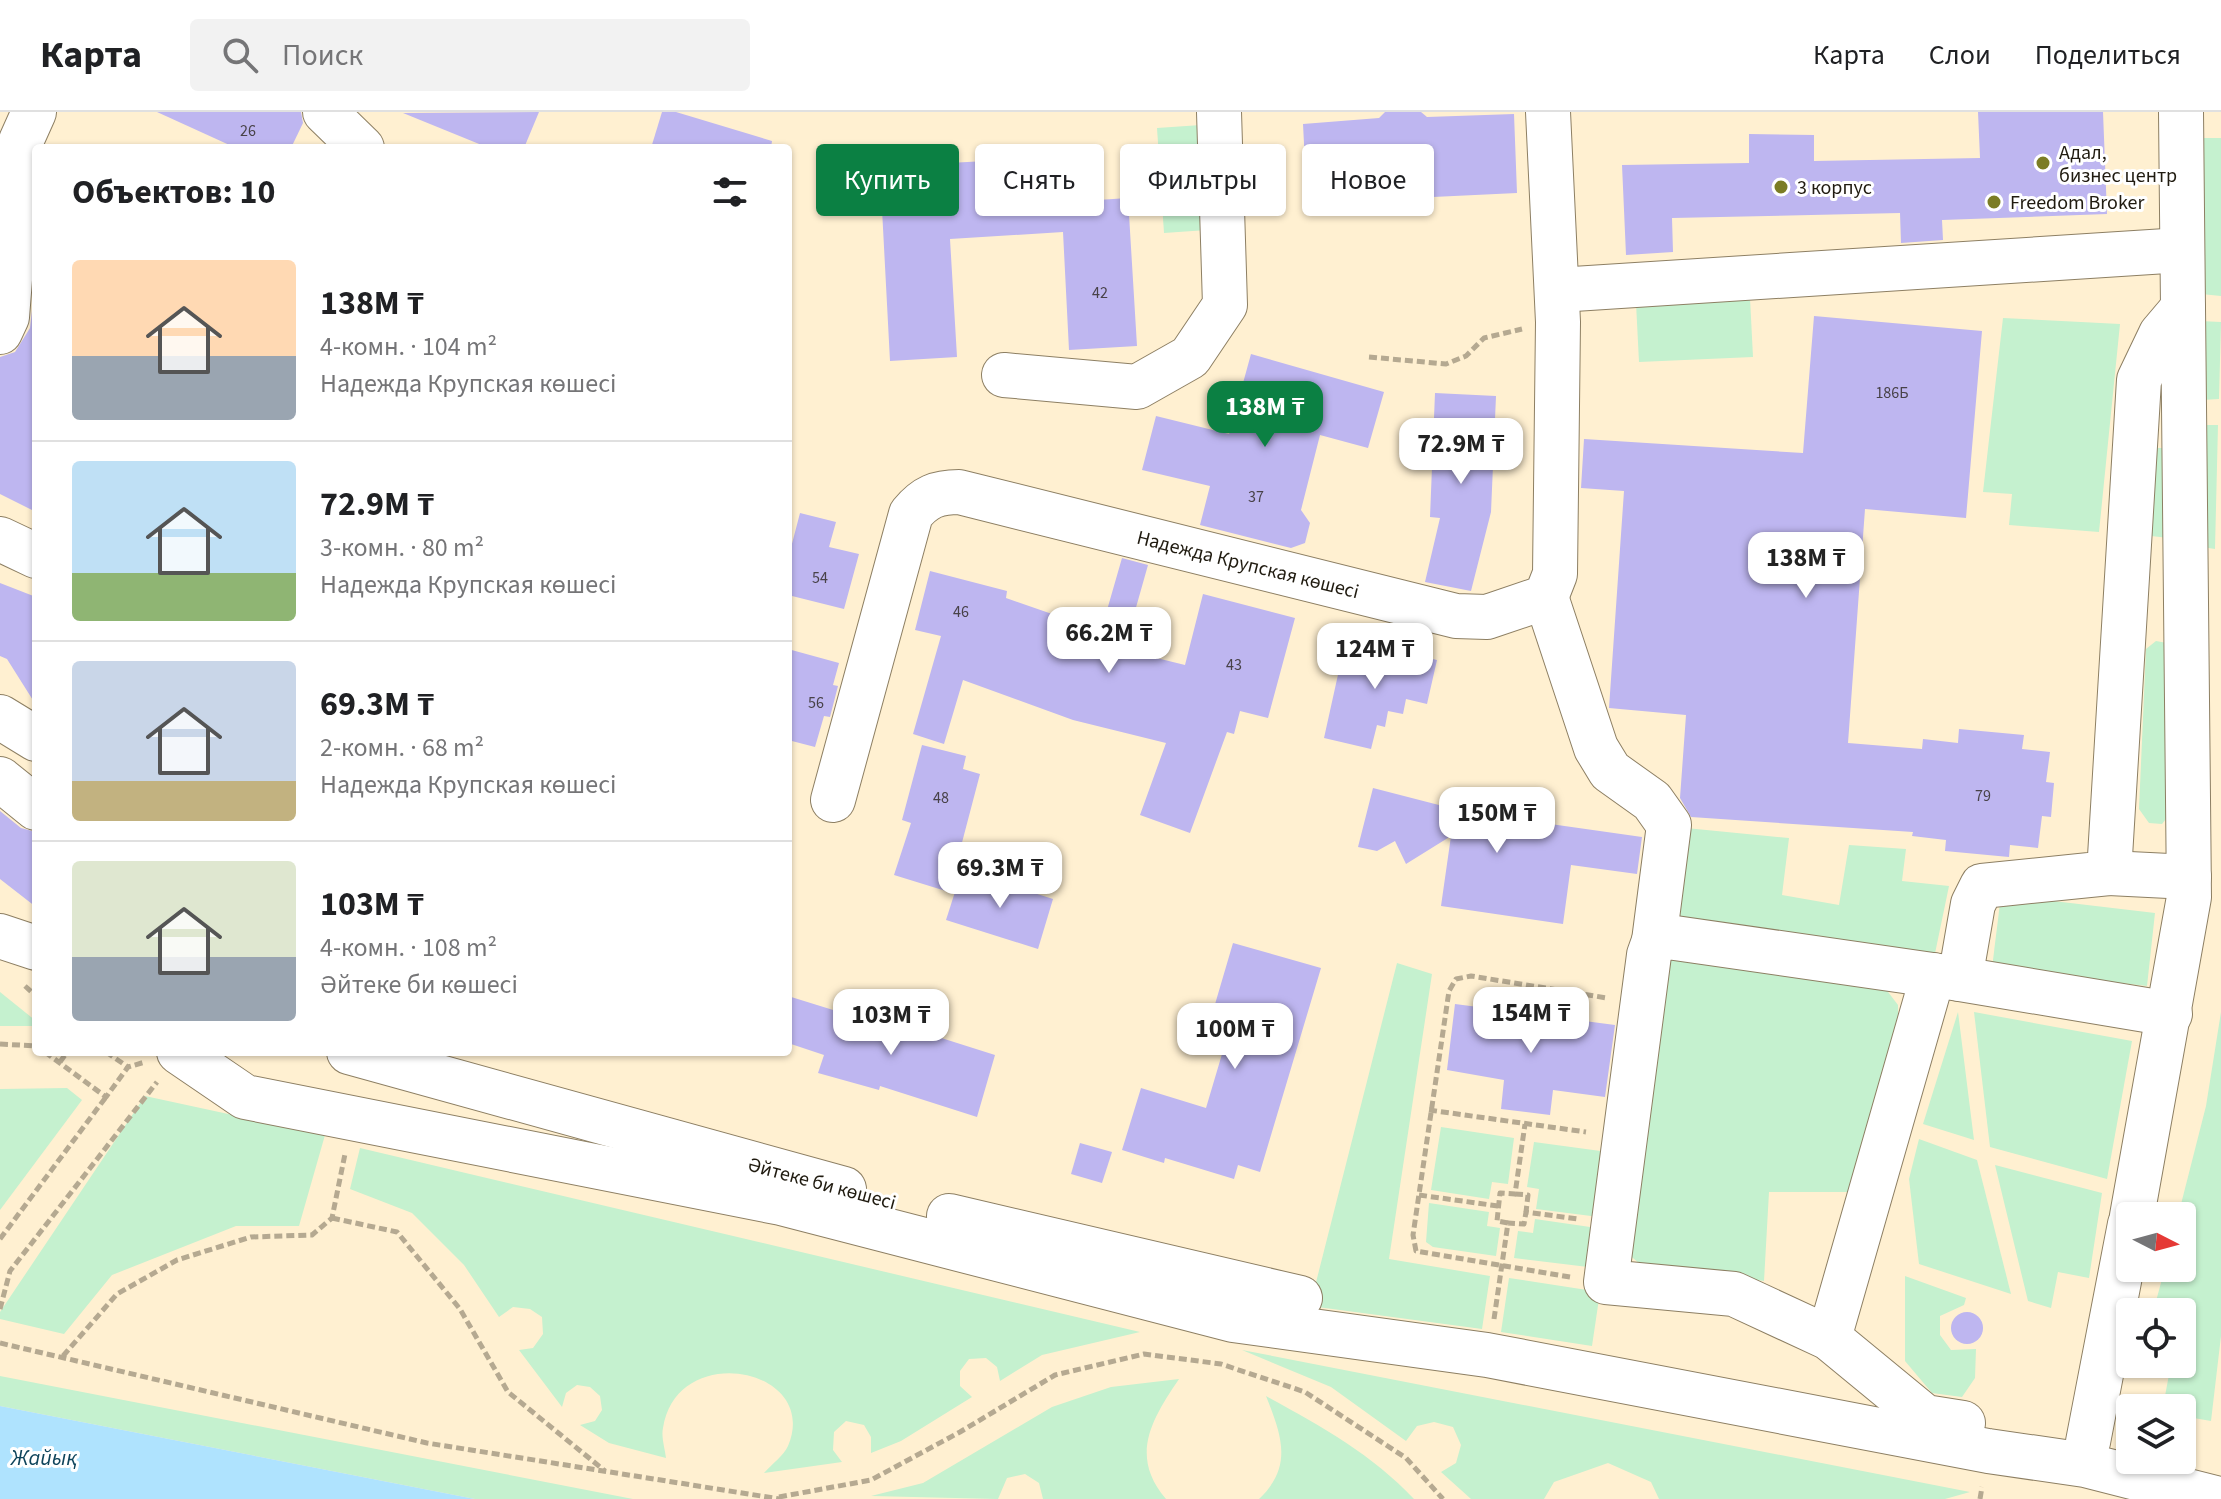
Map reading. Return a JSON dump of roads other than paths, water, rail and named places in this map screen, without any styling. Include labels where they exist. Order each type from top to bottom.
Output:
[{"type":"street","points":[[325,112],[358,144]]},
{"type":"street","points":[[1004,375],[1137,387],[1190,357],[1225,305],[1219,112]]},
{"type":"street","points":[[1548,112],[1558,306],[1555,574],[1546,597],[1596,748],[1610,771],[1652,801],[1669,825],[1606,1282],[1734,1294],[1829,1338],[1925,1417],[2109,1446],[2125,1282]]},
{"type":"street","points":[[2135,1202],[2189,897],[2181,112]]},
{"type":"street","points":[[0,332],[7,317],[31,134]]},
{"type":"street","points":[[1558,306],[2182,250]]},
{"type":"street","points":[[2109,873],[2139,380],[2161,334],[2183,308]]},
{"type":"street","name":"Надежда Крупская көшесі","points":[[833,800],[911,514],[921,501],[939,492],[959,492],[1456,616],[1487,617],[1546,597]]},
{"type":"street","points":[[0,539],[32,554]]},
{"type":"street","points":[[2127,586],[2186,587]]},
{"type":"street","points":[[0,717],[32,737]]},
{"type":"street","points":[[0,779],[32,805]]},
{"type":"street","points":[[1829,1338],[1947,977],[1982,886],[2109,873],[2189,877]]},
{"type":"street","points":[[0,936],[32,947]]},
{"type":"street","points":[[1654,941],[1668,937],[1947,977],[2170,1014]]},
{"type":"street","points":[[186,1056],[245,1097],[781,1203],[1233,1320],[1487,1355],[1988,1451],[2085,1465],[2219,1499]]},
{"type":"street","name":"Әйтеке би көшесі","points":[[363,1056],[898,1204],[1300,1298]]},
{"type":"street","points":[[2196,1463],[2221,1468]]},
{"type":"water","name":"Жайық","points":[[0,1406],[475,1499],[0,1499]]},
{"type":"place","name":"Адал, бизнес центр","points":[[2043,163]]},
{"type":"place","name":"3 корпус","points":[[1781,187]]},
{"type":"place","name":"Freedom Broker","points":[[1994,202]]}]
